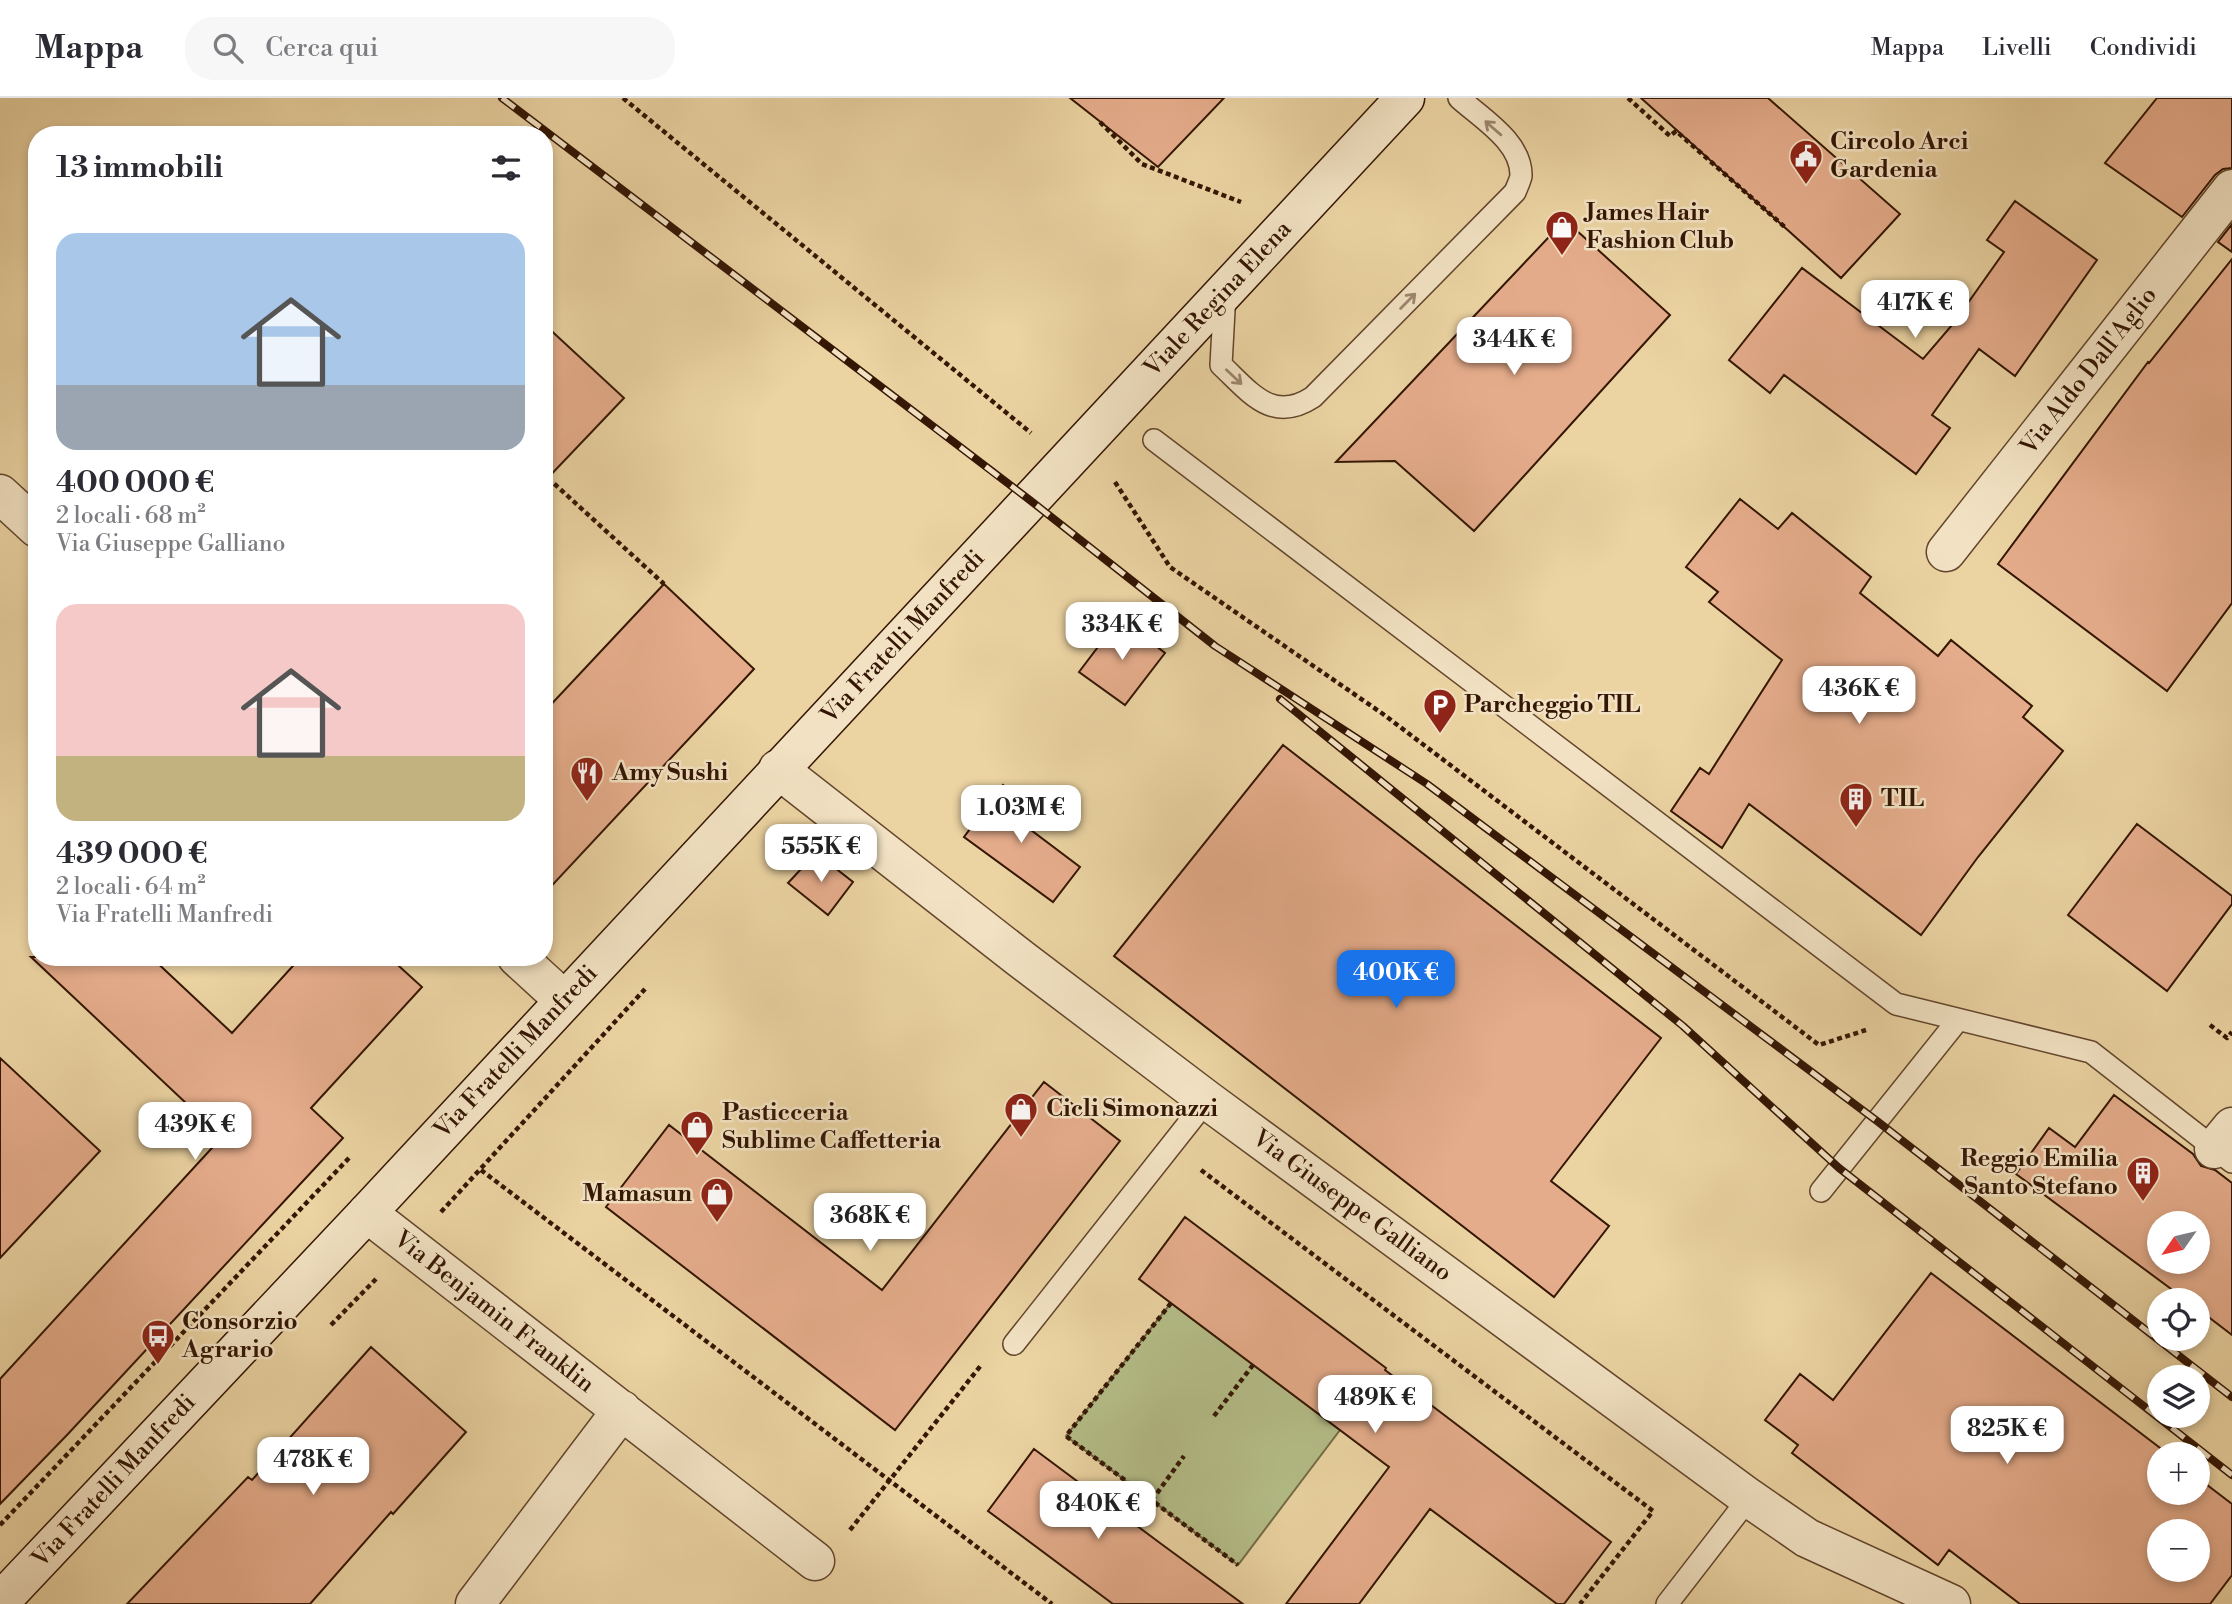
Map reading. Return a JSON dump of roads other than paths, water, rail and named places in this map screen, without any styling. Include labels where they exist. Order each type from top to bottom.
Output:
[{"type":"street","name":"Viale Regina Elena","points":[[1031,501],[1405,98]]},
{"type":"street","name":"Via Aldo Dall'Aglio","points":[[1946,552],[2232,189]]},
{"type":"street","points":[[0,495],[28,520]]},
{"type":"street","name":"Via Fratelli Manfredi","points":[[0,1602],[1031,501]]},
{"type":"street","name":"Via Giuseppe Galliano","points":[[778,769],[1021,959],[1208,1100],[1749,1498],[1807,1538],[1951,1604]]},
{"type":"street","points":[[527,966],[564,1000]]},
{"type":"street","name":"Via Benjamin Franklin","points":[[366,1213],[815,1561]]},
{"type":"street","points":[[475,1604],[622,1410]]},
{"type":"lane","points":[[1225,290],[1221,365],[1269,405],[1283,408],[1299,406],[1312,397],[1515,192],[1521,177],[1517,156],[1504,137],[1459,98]]},
{"type":"lane","points":[[1154,440],[1896,1004],[2091,1052],[2226,1146]]},
{"type":"lane","points":[[1821,1191],[1958,1020]]},
{"type":"lane","points":[[1014,1344],[1208,1100]]},
{"type":"lane","points":[[1667,1604],[1749,1498]]},
{"type":"railway","points":[[502,98],[539,126]]},
{"type":"railway","points":[[553,137],[1031,501],[1215,646],[1427,784],[1877,1121],[2232,1397]]},
{"type":"railway","points":[[1280,699],[1683,1026],[1839,1168],[2232,1475]]},
{"type":"place","name":"Circolo Arci Gardenia","points":[[1806,186]]},
{"type":"place","name":"James Hair Fashion Club","points":[[1562,257]]},
{"type":"place","name":"Parcheggio TIL","points":[[1440,735]]},
{"type":"place","name":"Amy Sushi","points":[[587,803]]},
{"type":"place","name":"TIL","points":[[1856,829]]},
{"type":"place","name":"Cicli Simonazzi","points":[[1021,1139]]},
{"type":"place","name":"Pasticceria Sublime Caffetteria","points":[[697,1157]]},
{"type":"place","name":"Reggio Emilia Santo Stefano","points":[[2143,1203]]},
{"type":"place","name":"Mamasun","points":[[717,1224]]},
{"type":"place","name":"Consorzio Agrario","points":[[158,1366]]}]
